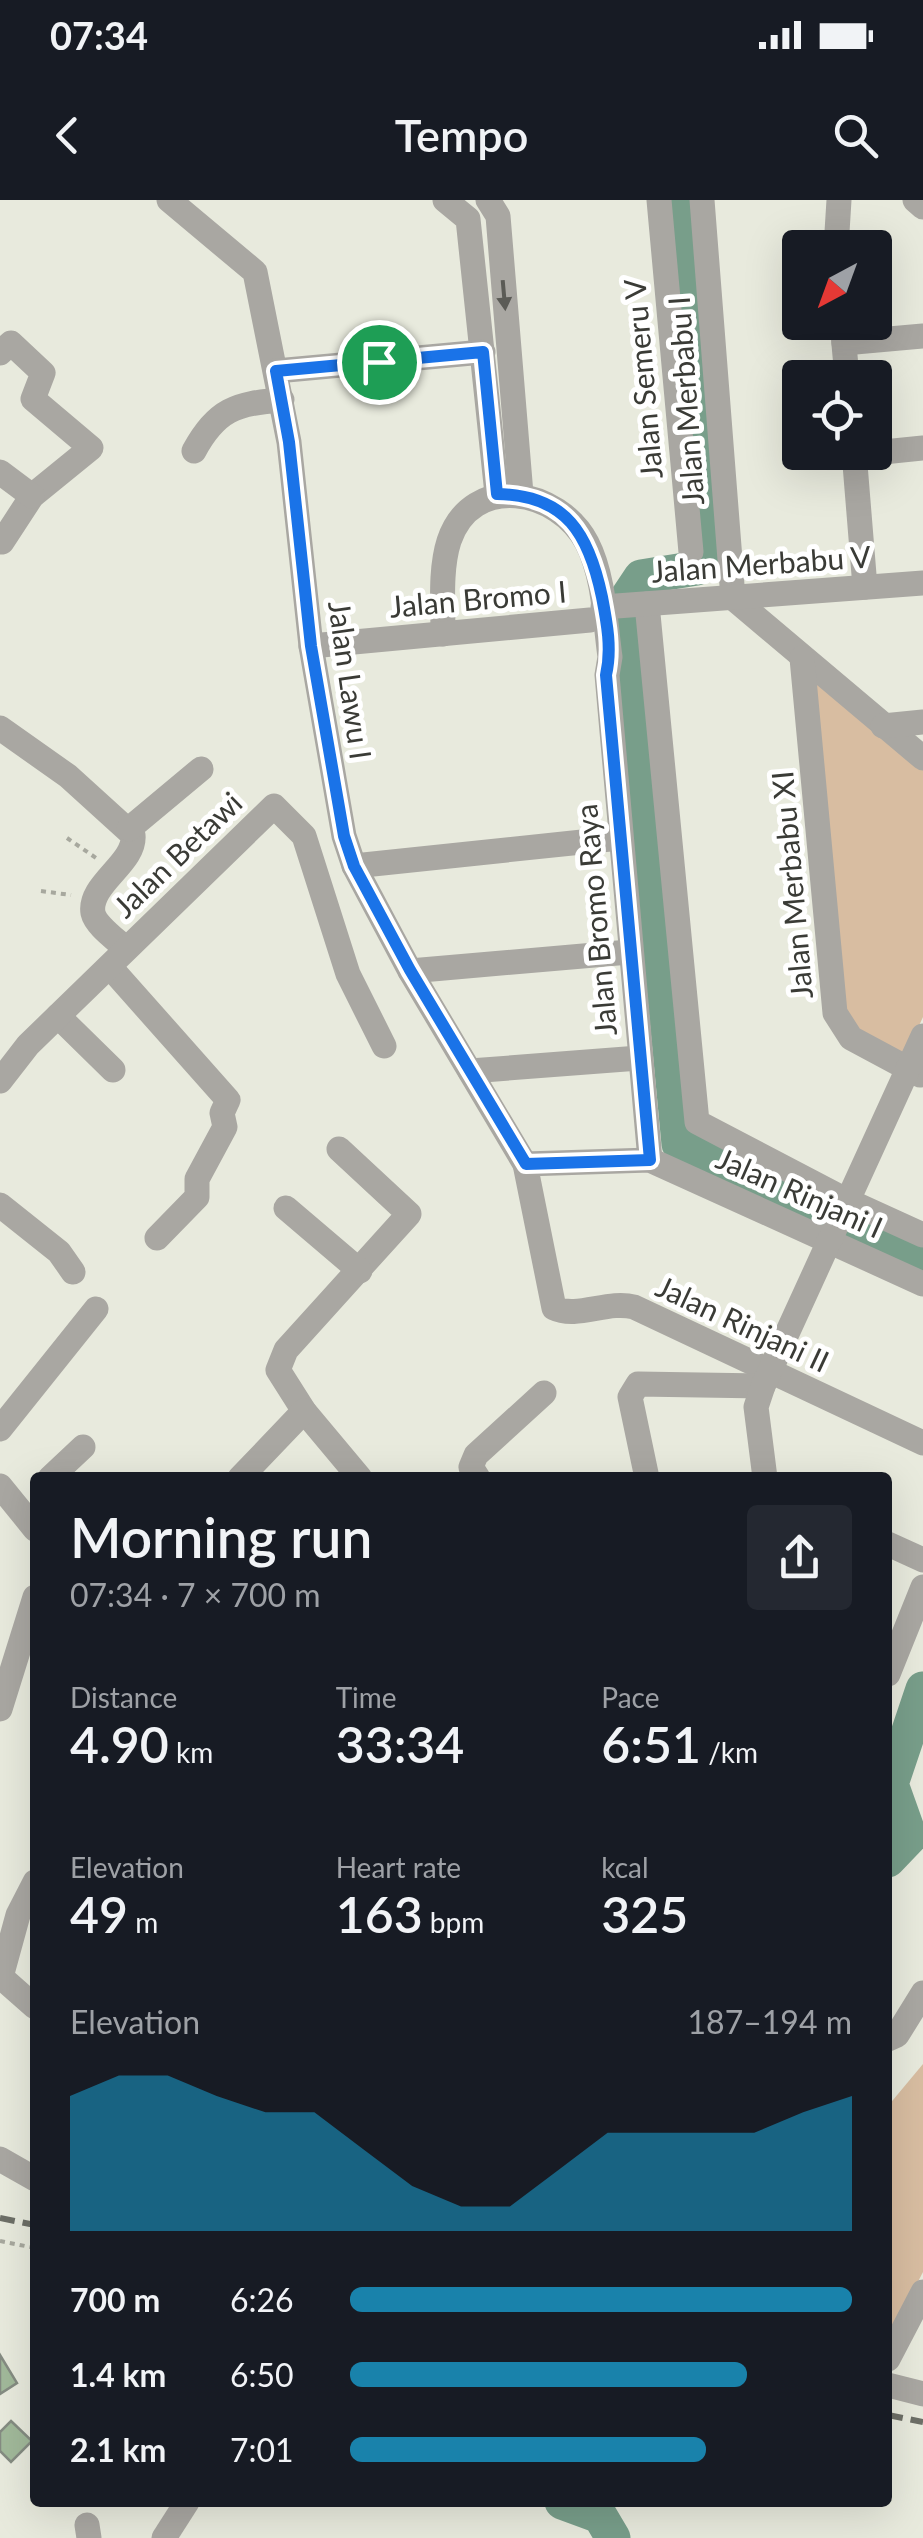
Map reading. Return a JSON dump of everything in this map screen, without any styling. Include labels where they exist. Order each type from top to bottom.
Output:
[{"type":"street","name":"Jalan Lawu I","points":[[169,200],[255,272],[282,400],[311,646],[336,800],[354,866],[410,970],[526,1164]]},
{"type":"street","points":[[445,200],[481,206],[498,216],[519,496]]},
{"type":"street","name":"Jalan Semeru V","points":[[659,200],[691,552]]},
{"type":"street","name":"Jalan Merbabu I","points":[[702,200],[733,598]]},
{"type":"street","points":[[835,230],[839,200]]},
{"type":"street","points":[[915,200],[923,207]]},
{"type":"street","points":[[481,206],[483,352],[519,496]]},
{"type":"street","points":[[892,335],[923,336]]},
{"type":"street","points":[[0,353],[11,343],[43,373],[33,399],[91,448],[32,496],[2,542]]},
{"type":"street","points":[[276,371],[483,352]]},
{"type":"street","points":[[194,452],[206,429],[223,411],[247,402],[282,400]]},
{"type":"street","points":[[892,451],[923,448]]},
{"type":"street","points":[[855,470],[865,587]]},
{"type":"street","points":[[0,472],[32,496]]},
{"type":"street","points":[[443,634],[449,541],[472,510],[519,496]]},
{"type":"street","name":"Jalan Bromo Raya","points":[[519,496],[576,554],[618,608],[597,663],[606,675],[650,1160]]},
{"type":"street","name":"Jalan Merbabu V","points":[[618,608],[923,583]]},
{"type":"street","points":[[733,598],[923,758]]},
{"type":"street","points":[[618,608],[695,1118],[705,1130],[837,1219],[923,1235]]},
{"type":"street","name":"Jalan Bromo I","points":[[311,646],[443,634],[618,608]]},
{"type":"street","name":"Jalan Merbabu XI","points":[[802,658],[835,1012],[851,1038],[915,1073]]},
{"type":"street","points":[[883,726],[923,722]]},
{"type":"street","name":"Jalan Betawi","points":[[4,741],[68,776],[129,829],[134,841],[95,899],[96,918],[118,958]]},
{"type":"street","points":[[129,829],[201,770]]},
{"type":"street","name":"Jalan Betawi","points":[[0,1081],[28,1044],[274,806],[304,836],[348,974],[384,1046]]},
{"type":"street","points":[[354,866],[620,838]]},
{"type":"street","points":[[410,970],[629,952]]},
{"type":"street","points":[[118,958],[228,1100],[222,1114],[224,1127],[197,1179],[197,1197],[157,1238]]},
{"type":"street","points":[[58,1016],[113,1070]]},
{"type":"street","points":[[764,1472],[756,1407],[765,1379],[837,1219],[915,1073],[923,1036]]},
{"type":"street","points":[[470,1070],[640,1058]]},
{"type":"street","points":[[338,1149],[409,1214],[281,1358],[278,1370],[304,1411],[355,1472]]},
{"type":"street","points":[[526,1164],[650,1160]]},
{"type":"street","name":"Jalan Rinjani I","points":[[650,1160],[837,1219],[923,1284]]},
{"type":"street","name":"Jalan Rinjani II","points":[[526,1164],[554,1308],[567,1312],[612,1303],[634,1307],[765,1379],[923,1443]]},
{"type":"street","points":[[0,1206],[59,1252],[73,1272]]},
{"type":"street","points":[[286,1208],[360,1271]]},
{"type":"street","points":[[0,1429],[96,1310]]},
{"type":"street","points":[[645,1472],[630,1397],[638,1384],[765,1379]]},
{"type":"street","points":[[474,1472],[471,1467],[476,1456],[544,1393]]},
{"type":"street","points":[[246,1472],[304,1411]]},
{"type":"street","points":[[57,1472],[84,1448]]},
{"type":"street","points":[[0,1486],[26,1499]]},
{"type":"street","points":[[892,1546],[923,1560]]},
{"type":"street","points":[[892,1664],[923,1587]]},
{"type":"street","points":[[0,1709],[30,1613]]},
{"type":"street","points":[[27,1920],[1,1977],[30,2003]]},
{"type":"street","points":[[892,2037],[923,1993]]},
{"type":"street","points":[[0,2158],[30,2175]]},
{"type":"street","points":[[892,2340],[923,2292]]},
{"type":"street","points":[[892,2386],[923,2394]]},
{"type":"street","points":[[164,2538],[179,2507]]},
{"type":"path","points":[[67,838],[115,870]]},
{"type":"path","points":[[41,890],[95,899]]},
{"type":"path","points":[[0,2241],[30,2247]]},
{"type":"shaded area","points":[[811,679],[923,768],[923,1017],[905,1056],[847,1024]]},
{"type":"shaded area","points":[[923,2064],[923,2272],[895,2326],[892,2325],[892,2101]]},
{"type":"building","points":[[0,2355],[17,2383],[0,2394]]},
{"type":"building","points":[[11,2421],[30,2439],[11,2462],[0,2451],[0,2432]]},
{"type":"waterway","points":[[681,200],[709,551],[697,568],[641,577],[627,598],[679,1144],[923,1255]]},
{"type":"waterway","points":[[892,1781],[923,1689]]},
{"type":"waterway","points":[[892,1787],[910,1837],[892,1856]]},
{"type":"waterway","points":[[576,2507],[600,2516],[613,2538]]},
{"type":"railway","points":[[0,2218],[30,2224]]},
{"type":"railway","points":[[892,2416],[923,2422]]},
{"type":"route","points":[[483,352],[497,494],[521,494],[552,507],[572,522],[589,547],[604,607],[610,657],[606,675],[650,1160],[526,1164],[410,970],[354,866],[336,800],[311,646],[289,442],[276,371],[379,362],[483,352]]}]
